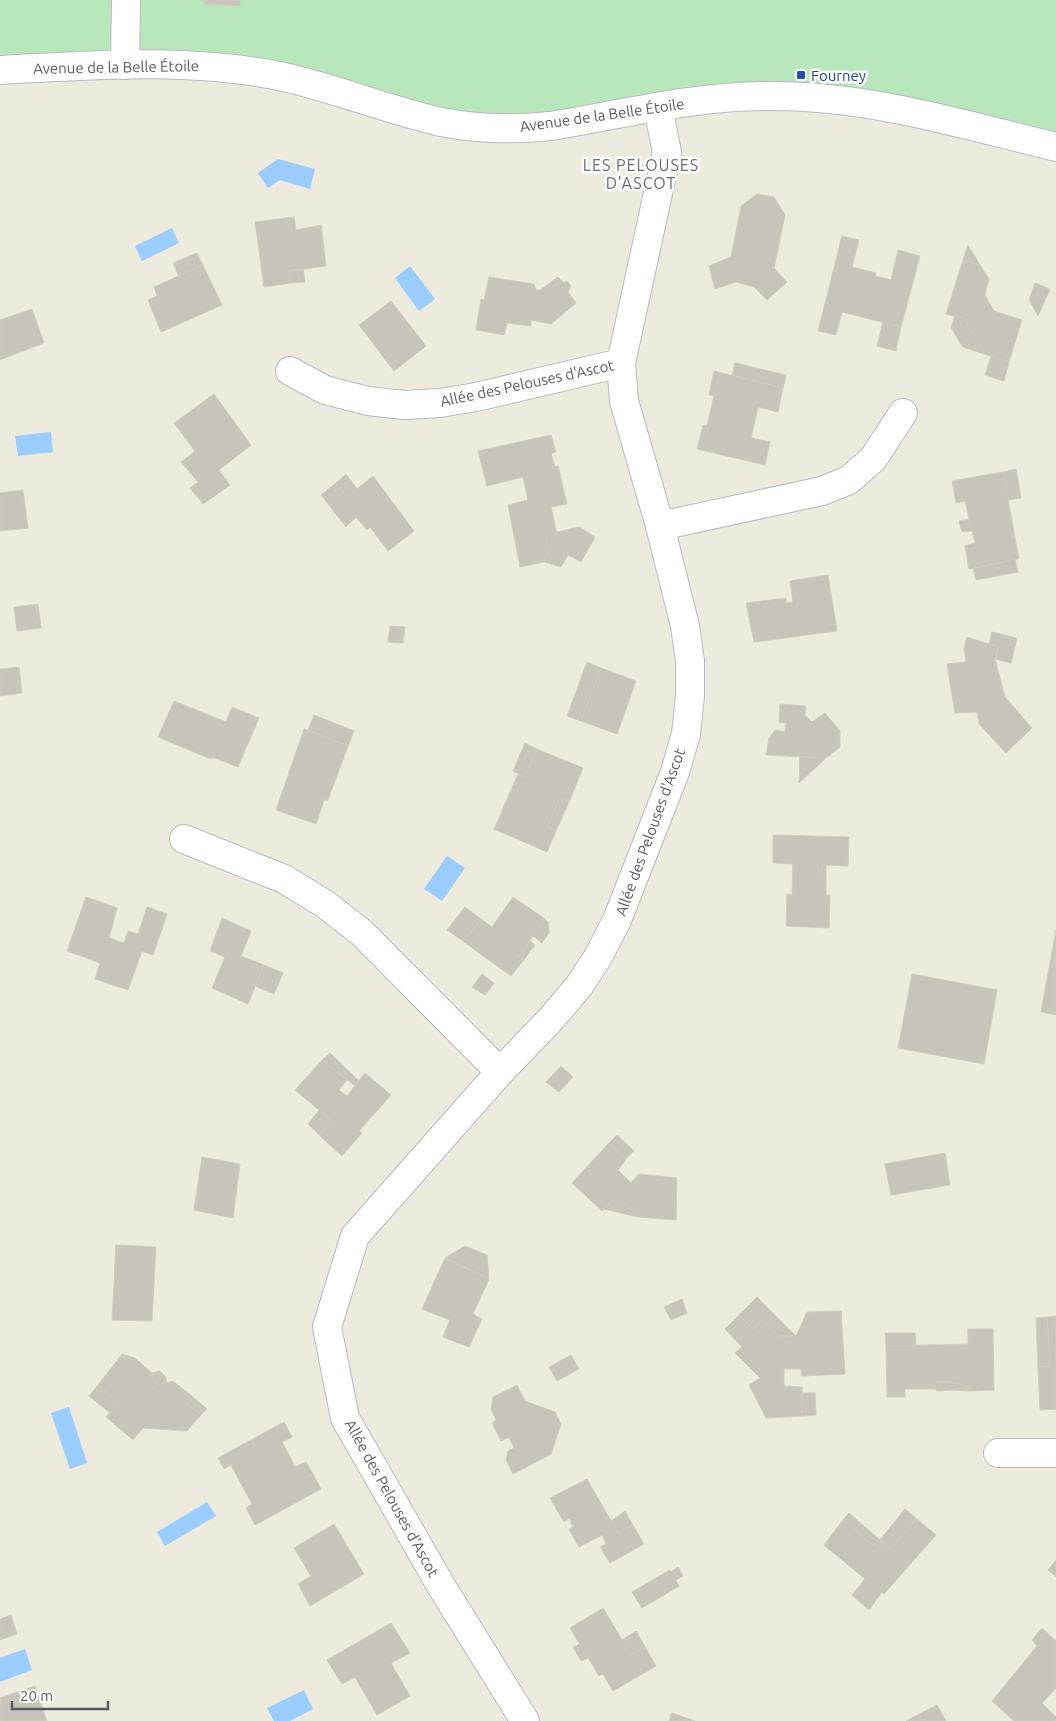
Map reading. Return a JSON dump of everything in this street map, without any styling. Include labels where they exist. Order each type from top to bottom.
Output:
[{"type":"street","points":[[125,65],[126,0]]},
{"type":"street","name":"Avenue de la Belle Étoile","points":[[0,70],[125,65],[200,65],[285,78],[441,122],[474,127],[499,128],[533,128],[727,98],[792,96],[839,99],[903,109],[1056,147]]},
{"type":"street","name":"Allée des Pelouses d'Ascot","points":[[525,1721],[440,1584],[345,1418],[327,1327],[355,1236],[500,1072],[550,1020],[579,986],[598,957],[617,920],[675,772],[686,734],[690,696],[690,661],[685,626],[660,526],[624,401],[622,362],[667,152],[658,108]]},
{"type":"street","name":"Allée des Pelouses d'Ascot","points":[[290,371],[325,390],[368,401],[404,405],[440,403],[467,398],[622,362]]},
{"type":"street","points":[[660,526],[822,491],[848,480],[873,459],[903,412]]},
{"type":"street","points":[[184,839],[284,879],[325,904],[362,933],[500,1072]]},
{"type":"street","points":[[998,1453],[1056,1453]]},
{"type":"green space","points":[[0,0],[1056,0],[1056,147],[849,100],[525,128],[285,77],[0,70]]},
{"type":"water","points":[[278,159],[315,169],[310,189],[280,180],[268,188],[258,173]]},
{"type":"water","points":[[172,228],[179,243],[142,261],[135,246]]},
{"type":"water","points":[[410,266],[435,299],[419,311],[395,278]]},
{"type":"water","points":[[51,432],[53,452],[18,456],[15,436]]},
{"type":"water","points":[[447,856],[465,868],[442,901],[424,889]]},
{"type":"water","points":[[69,1407],[87,1463],[70,1469],[51,1413]]},
{"type":"water","points":[[207,1502],[216,1516],[165,1546],[157,1532]]},
{"type":"water","points":[[25,1649],[32,1670],[0,1682],[0,1658]]},
{"type":"water","points":[[304,1690],[313,1709],[290,1721],[274,1721],[267,1708]]},
{"type":"building","points":[[204,0],[240,0],[240,6],[204,4]]},
{"type":"building","points":[[757,194],[774,197],[785,215],[774,268],[787,282],[767,300],[754,287],[736,282],[715,289],[709,266],[731,257],[741,206]]},
{"type":"building","points":[[294,217],[296,230],[321,225],[326,266],[289,271],[290,283],[264,287],[255,222]]},
{"type":"building","points":[[842,236],[859,240],[852,267],[876,273],[875,276],[891,280],[898,250],[920,256],[901,327],[842,312],[836,335],[818,331]]},
{"type":"building","points":[[968,245],[980,265],[963,260]]},
{"type":"building","points":[[197,253],[203,265],[179,276],[173,263]]},
{"type":"building","points":[[963,260],[980,265],[989,279],[985,295],[994,311],[1022,320],[1009,362],[978,352],[969,335],[972,334],[965,319],[946,314]]},
{"type":"building","points":[[203,265],[222,305],[161,332],[148,300],[157,296],[154,287]]},
{"type":"building","points":[[303,269],[305,282],[290,283],[289,271]]},
{"type":"building","points":[[489,277],[534,284],[536,290],[540,290],[558,277],[564,283],[567,281],[571,286],[568,292],[576,303],[551,324],[531,320],[531,326],[507,323],[504,335],[476,330],[481,299],[484,300]]},
{"type":"building","points":[[1035,283],[1050,289],[1038,316],[1029,300]]},
{"type":"building","points":[[391,301],[426,346],[394,371],[359,325]]},
{"type":"building","points":[[32,309],[44,343],[0,360],[0,320]]},
{"type":"building","points":[[955,316],[965,319],[972,334],[969,335],[978,352],[963,347],[951,328]]},
{"type":"building","points":[[883,322],[901,327],[896,351],[877,346]]},
{"type":"building","points":[[991,356],[1009,362],[1004,381],[985,375]]},
{"type":"building","points":[[735,363],[786,375],[783,388],[732,376]]},
{"type":"building","points":[[714,371],[783,388],[778,412],[758,407],[751,438],[770,442],[765,465],[697,449],[703,425],[707,426],[714,396],[709,395]]},
{"type":"building","points":[[214,394],[251,445],[219,470],[230,485],[203,504],[190,488],[198,482],[181,462],[195,451],[174,423]]},
{"type":"building","points":[[551,435],[556,452],[551,454],[555,467],[558,466],[567,504],[551,507],[557,534],[551,536],[553,546],[544,562],[520,567],[508,505],[528,500],[523,477],[487,486],[478,451]]},
{"type":"building","points":[[1016,469],[1021,498],[1008,500],[1003,472]]},
{"type":"building","points":[[1003,472],[1019,559],[969,569],[965,546],[975,543],[965,501],[956,503],[952,481]]},
{"type":"building","points":[[346,474],[357,489],[347,497],[336,483]]},
{"type":"building","points":[[373,476],[414,531],[388,551],[370,527],[367,530],[356,517],[346,527],[321,495],[336,483],[347,497]]},
{"type":"building","points":[[23,490],[28,528],[0,531],[0,493]]},
{"type":"building","points":[[970,519],[972,531],[962,532],[959,521]]},
{"type":"building","points":[[579,527],[595,537],[581,562],[568,555],[561,567],[544,562],[553,546],[551,536],[557,534],[557,532]]},
{"type":"building","points":[[1015,559],[1018,572],[976,580],[973,569]]},
{"type":"building","points":[[828,575],[837,631],[754,642],[746,603],[786,598],[786,603],[793,602],[790,581]]},
{"type":"building","points":[[38,604],[41,628],[17,631],[14,607]]},
{"type":"building","points":[[390,626],[405,627],[403,643],[388,642]]},
{"type":"building","points":[[992,632],[1017,638],[1011,663],[995,659],[998,647],[989,644]]},
{"type":"building","points":[[967,637],[998,647],[995,659],[1005,697],[1032,728],[1006,753],[979,724],[977,712],[955,713],[947,664],[966,662],[964,649]]},
{"type":"building","points":[[587,662],[601,668],[581,721],[567,716]]},
{"type":"building","points":[[19,667],[22,693],[0,696],[0,669]]},
{"type":"building","points":[[601,668],[636,681],[617,734],[581,721]]},
{"type":"building","points":[[174,701],[226,722],[232,707],[259,718],[238,767],[212,757],[211,759],[158,737]]},
{"type":"building","points":[[780,704],[806,706],[805,715],[812,722],[825,713],[840,731],[840,747],[826,758],[766,755],[769,738],[775,730],[785,732],[786,723],[779,722]]},
{"type":"building","points":[[314,715],[354,731],[348,746],[308,730]]},
{"type":"building","points":[[304,729],[348,746],[328,800],[324,800],[316,824],[276,810]]},
{"type":"building","points":[[525,743],[537,749],[525,777],[513,771]]},
{"type":"building","points":[[537,749],[583,768],[569,802],[560,798],[547,827],[556,831],[547,852],[494,829],[518,774],[525,777]]},
{"type":"building","points":[[800,757],[826,758],[799,783]]},
{"type":"building","points":[[560,798],[569,802],[556,831],[547,827]]},
{"type":"building","points":[[773,835],[849,837],[848,866],[822,865],[821,874],[826,875],[826,895],[830,895],[829,928],[786,926],[787,894],[792,895],[793,864],[773,863]]},
{"type":"building","points":[[822,865],[826,865],[826,875],[821,874]]},
{"type":"building","points":[[86,897],[117,908],[109,938],[124,943],[128,931],[138,934],[147,907],[167,914],[153,955],[142,951],[128,990],[95,979],[100,963],[67,951]]},
{"type":"building","points":[[513,897],[545,919],[518,957],[523,961],[511,976],[464,942],[481,919],[492,927]]},
{"type":"building","points":[[465,907],[481,919],[464,942],[447,930]]},
{"type":"building","points":[[222,918],[251,931],[241,956],[264,965],[248,1004],[212,988],[225,957],[210,951]]},
{"type":"building","points":[[544,919],[548,922],[549,933],[542,943],[533,936]]},
{"type":"building","points":[[1056,930],[1056,1015],[1041,1012]]},
{"type":"building","points":[[530,941],[535,945],[523,961],[518,957]]},
{"type":"building","points":[[264,965],[283,973],[274,994],[255,986]]},
{"type":"building","points":[[482,974],[494,983],[485,995],[472,987]]},
{"type":"building","points":[[912,974],[997,990],[984,1064],[898,1048]]},
{"type":"building","points":[[330,1053],[359,1081],[355,1086],[322,1060]]},
{"type":"building","points":[[322,1060],[347,1080],[339,1090],[347,1096],[365,1073],[391,1095],[359,1131],[362,1133],[342,1156],[319,1135],[331,1120],[295,1090]]},
{"type":"building","points":[[561,1066],[573,1077],[559,1092],[546,1082]]},
{"type":"building","points":[[319,1110],[331,1120],[319,1135],[308,1124]]},
{"type":"building","points":[[617,1135],[634,1151],[626,1159],[609,1143]]},
{"type":"building","points":[[609,1143],[626,1159],[618,1170],[631,1183],[639,1174],[677,1178],[676,1220],[638,1217],[616,1196],[602,1211],[572,1183]]},
{"type":"building","points":[[945,1153],[950,1185],[891,1195],[885,1164]]},
{"type":"building","points":[[202,1157],[240,1164],[233,1218],[194,1210]]},
{"type":"building","points":[[616,1196],[638,1217],[604,1209]]},
{"type":"building","points":[[116,1245],[156,1247],[152,1321],[112,1320]]},
{"type":"building","points":[[465,1246],[487,1255],[489,1279],[445,1258]]},
{"type":"building","points":[[445,1258],[489,1279],[473,1314],[482,1319],[469,1347],[443,1337],[450,1320],[422,1309]]},
{"type":"building","points":[[757,1297],[796,1336],[779,1336],[763,1319],[753,1329],[739,1315]]},
{"type":"building","points":[[682,1299],[687,1313],[671,1320],[664,1307]]},
{"type":"building","points":[[841,1311],[845,1374],[802,1376],[801,1369],[784,1369],[784,1386],[802,1387],[802,1416],[766,1418],[749,1385],[760,1378],[735,1353],[742,1347],[725,1329],[739,1315],[753,1329],[763,1319],[779,1336],[796,1336],[807,1312]]},
{"type":"building","points":[[1056,1316],[1056,1409],[1040,1410],[1038,1367],[1050,1366],[1047,1317]]},
{"type":"building","points":[[1047,1317],[1050,1366],[1038,1367],[1036,1318]]},
{"type":"building","points":[[968,1329],[993,1329],[994,1390],[969,1391],[969,1387],[951,1382],[936,1382],[935,1389],[905,1389],[905,1397],[887,1397],[886,1346],[968,1344]]},
{"type":"building","points":[[885,1333],[915,1333],[916,1346],[886,1346]]},
{"type":"building","points":[[122,1354],[135,1358],[152,1373],[152,1380],[158,1385],[173,1381],[193,1397],[187,1404],[201,1415],[187,1431],[143,1428],[133,1440],[106,1417],[119,1402],[98,1385]]},
{"type":"building","points":[[571,1355],[579,1369],[557,1381],[549,1367]]},
{"type":"building","points":[[160,1371],[165,1376],[167,1382],[158,1385],[152,1380],[152,1373]]},
{"type":"building","points":[[936,1382],[951,1382],[969,1387],[969,1391],[937,1391],[935,1389]]},
{"type":"building","points":[[98,1385],[119,1402],[110,1413],[89,1396]]},
{"type":"building","points":[[517,1385],[525,1401],[555,1412],[561,1424],[551,1454],[513,1474],[506,1460],[508,1451],[514,1448],[509,1437],[501,1441],[492,1423],[496,1420],[491,1409],[493,1397]]},
{"type":"building","points":[[802,1393],[815,1393],[816,1415],[802,1416]]},
{"type":"building","points":[[193,1397],[207,1409],[201,1415],[187,1404]]},
{"type":"building","points":[[284,1422],[292,1437],[282,1442],[302,1480],[313,1474],[321,1489],[255,1525],[246,1508],[252,1504],[231,1465],[224,1469],[218,1458]]},
{"type":"building","points":[[306,1462],[313,1474],[302,1480],[295,1467]]},
{"type":"building","points":[[587,1479],[618,1533],[633,1525],[644,1544],[610,1563],[600,1547],[606,1544],[602,1535],[579,1547],[569,1529],[573,1527],[569,1518],[564,1522],[550,1498]]},
{"type":"building","points":[[905,1509],[917,1519],[890,1549],[880,1540]]},
{"type":"building","points":[[625,1511],[633,1525],[618,1533],[611,1521]]},
{"type":"building","points":[[849,1513],[880,1540],[874,1546],[843,1520]]},
{"type":"building","points":[[917,1519],[936,1535],[884,1594],[882,1592],[869,1610],[852,1595],[865,1579],[824,1545],[843,1520],[874,1546],[880,1540],[890,1549]]},
{"type":"building","points":[[334,1524],[364,1574],[310,1606],[298,1584],[311,1576],[294,1548]]},
{"type":"building","points":[[1056,1560],[1056,1577],[1048,1570]]},
{"type":"building","points":[[678,1567],[683,1576],[676,1580],[679,1586],[642,1608],[632,1592]]},
{"type":"building","points":[[603,1608],[631,1655],[645,1647],[656,1666],[613,1691],[603,1674],[599,1676],[570,1628]]},
{"type":"building","points":[[11,1615],[17,1634],[0,1640],[0,1619]]},
{"type":"building","points":[[391,1623],[410,1653],[391,1663],[410,1696],[377,1715],[355,1677],[342,1684],[327,1660]]},
{"type":"building","points":[[1042,1628],[1056,1641],[1056,1688],[1042,1703],[1056,1717],[1056,1721],[1014,1721],[992,1701],[1037,1646],[1032,1640]]},
{"type":"building","points":[[636,1631],[645,1647],[631,1655],[622,1640]]},
{"type":"building","points":[[580,1644],[588,1658],[581,1661],[573,1647]]},
{"type":"building","points":[[35,1686],[47,1721],[0,1721],[0,1698]]},
{"type":"building","points":[[937,1705],[946,1721],[906,1721]]},
{"type":"building","points":[[672,1713],[695,1721],[669,1721]]},
{"type":"place","name":"Fourney","points":[[801,75]]},
{"type":"district","name":"LES PELOUSES D'ASCOT","points":[[641,174]]}]
